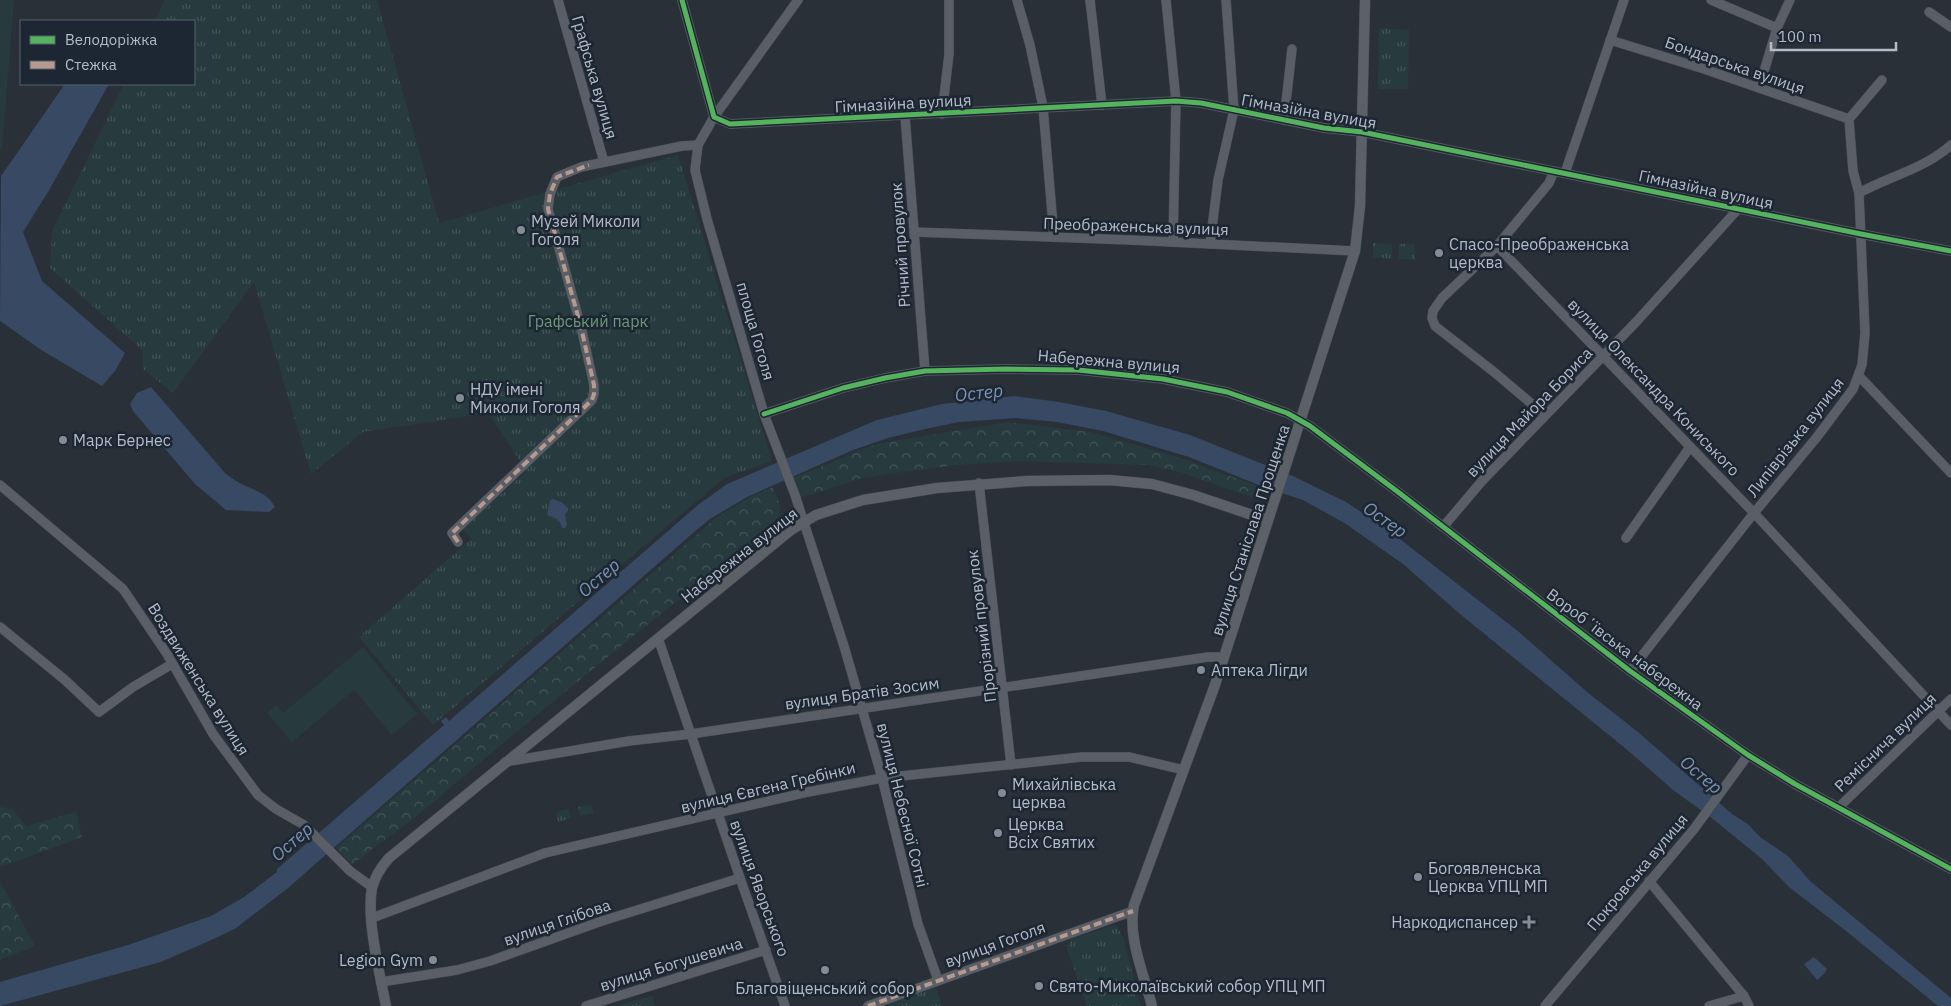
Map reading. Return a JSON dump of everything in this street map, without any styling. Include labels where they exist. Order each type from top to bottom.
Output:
[{"type":"main road","name":"вулиця Станіслава Прощенка","points":[[1132,911],[1224,657],[1356,252],[1360,206],[1365,0]]},
{"type":"main road","name":"Набережна вулиця","points":[[386,1006],[371,913],[372,887],[389,858],[803,522],[835,508],[863,500],[979,483],[1027,481],[1135,482],[1175,490],[1268,520]]},
{"type":"main road","points":[[1132,911],[1132,932],[1152,1006]]},
{"type":"street","name":"Графська вулиця","points":[[558,0],[604,162]]},
{"type":"street","points":[[682,0],[714,117]]},
{"type":"street","points":[[458,542],[452,533],[592,400],[594,394],[594,385],[581,327],[548,209],[550,194],[557,177],[589,165],[682,146],[698,145],[714,117],[798,0]]},
{"type":"street","points":[[942,114],[949,54],[949,0]]},
{"type":"street","points":[[1017,0],[1030,45],[1043,108],[1054,237]]},
{"type":"street","points":[[1090,0],[1102,105]]},
{"type":"street","points":[[1166,0],[1176,101],[1174,242]]},
{"type":"street","points":[[1210,244],[1218,180],[1234,110],[1226,0]]},
{"type":"street","points":[[1565,173],[1624,0]]},
{"type":"street","points":[[1711,0],[1776,28]]},
{"type":"street","points":[[1759,88],[1776,28],[1790,0]]},
{"type":"street","points":[[1929,12],[1951,27]]},
{"type":"street","name":"Бондарська вулиця","points":[[1610,40],[1849,119]]},
{"type":"street","points":[[1284,120],[1292,49]]},
{"type":"street","points":[[1882,80],[1849,119],[1853,171],[1859,193],[1878,183],[1925,164],[1951,145]]},
{"type":"street","name":"Гімназійна вулиця","points":[[714,117],[730,124],[1176,101],[1201,103],[1324,128],[1362,132],[1860,234],[1951,250]]},
{"type":"street","name":"Річний провулок","points":[[905,116],[925,371]]},
{"type":"street","name":"площа Гоголя","points":[[698,145],[695,170],[698,182],[764,414],[776,442],[803,522]]},
{"type":"street","points":[[1545,415],[1435,326],[1432,318],[1433,311],[1442,298],[1497,246],[1549,183],[1554,171]]},
{"type":"street","name":"Липіврізька вулиця","points":[[1630,671],[1754,513],[1818,437],[1853,389],[1862,365],[1865,333],[1859,193]]},
{"type":"street","name":"вулиця Майора Бориса","points":[[1443,527],[1482,481],[1604,355],[1739,208]]},
{"type":"street","name":"Преображенська вулиця","points":[[914,232],[1174,242],[1356,252]]},
{"type":"street","name":"вулиця Олександра Кониського","points":[[1497,246],[1604,355],[1754,513],[1951,725]]},
{"type":"street","name":"Набережна вулиця","points":[[764,414],[843,388],[925,371],[1053,369],[1163,379],[1227,392],[1287,413],[1301,420]]},
{"type":"street","points":[[1858,376],[1951,473]]},
{"type":"street","name":"Воробʼївська набережна","points":[[1301,420],[1630,671],[1748,755],[1796,784],[1951,869]]},
{"type":"street","points":[[1626,538],[1690,447]]},
{"type":"street","name":"Прорізний провулок","points":[[979,483],[1011,764]]},
{"type":"street","name":"Воздвиженська вулиця","points":[[0,485],[123,590],[172,664],[213,734],[254,791],[276,809],[304,825],[350,871],[372,887]]},
{"type":"street","name":"вулиця Небесної Сотні","points":[[803,522],[862,708],[882,778],[918,924],[938,980]]},
{"type":"street","points":[[0,627],[65,680],[99,712],[133,687],[172,664]]},
{"type":"street","name":"вулиця Яворського","points":[[658,638],[786,1006]]},
{"type":"street","name":"вулиця Братів Зосим","points":[[505,762],[629,741],[690,734],[1208,657],[1224,657]]},
{"type":"street","name":"Реміснича вулиця","points":[[1839,807],[1951,699]]},
{"type":"street","name":"Покровська вулиця","points":[[1545,1006],[1694,829],[1748,755]]},
{"type":"street","name":"вулиця Євгена Гребінки","points":[[371,913],[545,853],[808,792],[882,778],[1082,758],[1129,757],[1184,770]]},
{"type":"street","name":"вулиця Глібова","points":[[381,982],[457,970],[490,961],[602,921],[740,878]]},
{"type":"street","points":[[1650,881],[1744,996],[1749,1006]]},
{"type":"street","name":"вулиця Гоголя","points":[[868,1006],[1132,911]]},
{"type":"street","name":"вулиця Богушевича","points":[[586,1006],[766,950]]},
{"type":"street","points":[[1709,1006],[1744,996]]},
{"type":"green space","points":[[0,0],[14,0],[2,149],[0,149]]},
{"type":"green space","name":"Графський парк","points":[[165,0],[377,0],[439,223],[678,155],[772,461],[724,478],[433,725],[359,637],[471,539],[463,528],[525,473],[520,461],[488,413],[363,432],[311,474],[254,282],[173,393],[143,369],[143,351],[50,268],[52,231],[124,85],[195,85],[195,20],[155,20]]},
{"type":"green space","points":[[1379,28],[1409,30],[1408,89],[1378,89]]},
{"type":"green space","points":[[1373,243],[1392,244],[1392,259],[1373,257]]},
{"type":"green space","points":[[1399,244],[1415,244],[1415,260],[1399,259]]},
{"type":"green space","points":[[1008,422],[1091,432],[1177,457],[1258,486],[1254,498],[1180,472],[1148,465],[1018,461],[957,465],[887,474],[859,479],[797,499],[791,479],[876,444]]},
{"type":"green space","points":[[773,487],[780,505],[780,516],[749,545],[744,545],[743,549],[579,680],[418,815],[352,865],[336,848],[717,517],[750,497]]},
{"type":"green space","points":[[363,647],[417,714],[392,735],[354,690],[292,742],[267,713],[276,705],[283,713]]},
{"type":"green space","points":[[591,804],[594,813],[580,816],[578,807]]},
{"type":"green space","points":[[0,807],[12,809],[26,826],[76,812],[82,837],[0,867]]},
{"type":"green space","points":[[569,809],[571,818],[558,822],[556,812]]},
{"type":"green space","points":[[0,881],[35,946],[0,960]]},
{"type":"green space","points":[[1116,925],[1123,937],[1141,1006],[1087,1006],[1067,949],[1071,939]]},
{"type":"green space","points":[[935,987],[943,1006],[883,1006]]},
{"type":"green space","points":[[652,996],[655,1006],[614,1006]]},
{"type":"water","points":[[64,85],[108,85],[48,192],[23,232],[42,281],[125,353],[115,371],[102,386],[43,351],[0,321],[1,176]]},
{"type":"water","points":[[151,387],[225,473],[268,498],[275,507],[269,512],[226,510],[195,484],[133,411],[130,404],[137,393]]},
{"type":"water","name":"Остер","points":[[1014,396],[1106,411],[1190,435],[1293,476],[1346,502],[1387,529],[1519,632],[1732,814],[1749,825],[1760,837],[1788,856],[1810,881],[1951,998],[1951,1006],[1938,1006],[1789,887],[1762,859],[1713,819],[1673,790],[1631,753],[1460,614],[1403,564],[1346,524],[1303,500],[1266,488],[1189,457],[1103,431],[1057,422],[1016,418],[959,422],[888,438],[853,450],[747,497],[710,519],[694,532],[288,888],[236,928],[161,962],[0,1006],[0,982],[128,945],[211,916],[244,897],[277,872],[277,869],[444,725],[441,721],[446,717],[449,721],[698,505],[727,484],[877,420],[942,404]]},
{"type":"water","points":[[553,499],[561,502],[568,508],[565,514],[567,525],[565,528],[562,528],[559,520],[547,515],[550,500]]},
{"type":"water","points":[[1814,957],[1827,969],[1817,980],[1804,964]]},
{"type":"marked path","points":[[458,542],[452,533],[592,400],[594,385],[581,327],[548,209],[550,194],[557,177],[589,165]]},
{"type":"marked path","points":[[868,1006],[1133,911]]},
{"type":"cycle path","points":[[682,0],[714,117],[730,124],[1176,101],[1201,103],[1324,128],[1362,132],[1951,251]]},
{"type":"cycle path","points":[[764,414],[843,388],[885,378],[925,371],[1006,369],[1078,370],[1163,379],[1227,392],[1287,413],[1310,426],[1630,671],[1748,755],[1795,784],[1951,869]]},
{"type":"place","name":"Музей Миколи Гоголя","points":[[521,230]]},
{"type":"place","name":"Спасо-Преображенська церква","points":[[1439,253]]},
{"type":"place","name":"НДУ імені Миколи Гоголя","points":[[460,398]]},
{"type":"place","name":"Марк Бернес","points":[[63,440]]},
{"type":"place","name":"Аптека Лігди","points":[[1201,670]]},
{"type":"place","name":"Михайлівська церква","points":[[1002,793]]},
{"type":"place","name":"Церква Всіх Святих","points":[[998,833]]},
{"type":"place","name":"Богоявленська Церква УПЦ МП","points":[[1418,877]]},
{"type":"place","name":"Наркодиспансер","points":[[1529,922]]},
{"type":"place","name":"Legion Gym","points":[[433,960]]},
{"type":"place","name":"Благовіщенський собор","points":[[825,970]]},
{"type":"place","name":"Свято-Миколаївський собор УПЦ МП","points":[[1039,986]]}]
